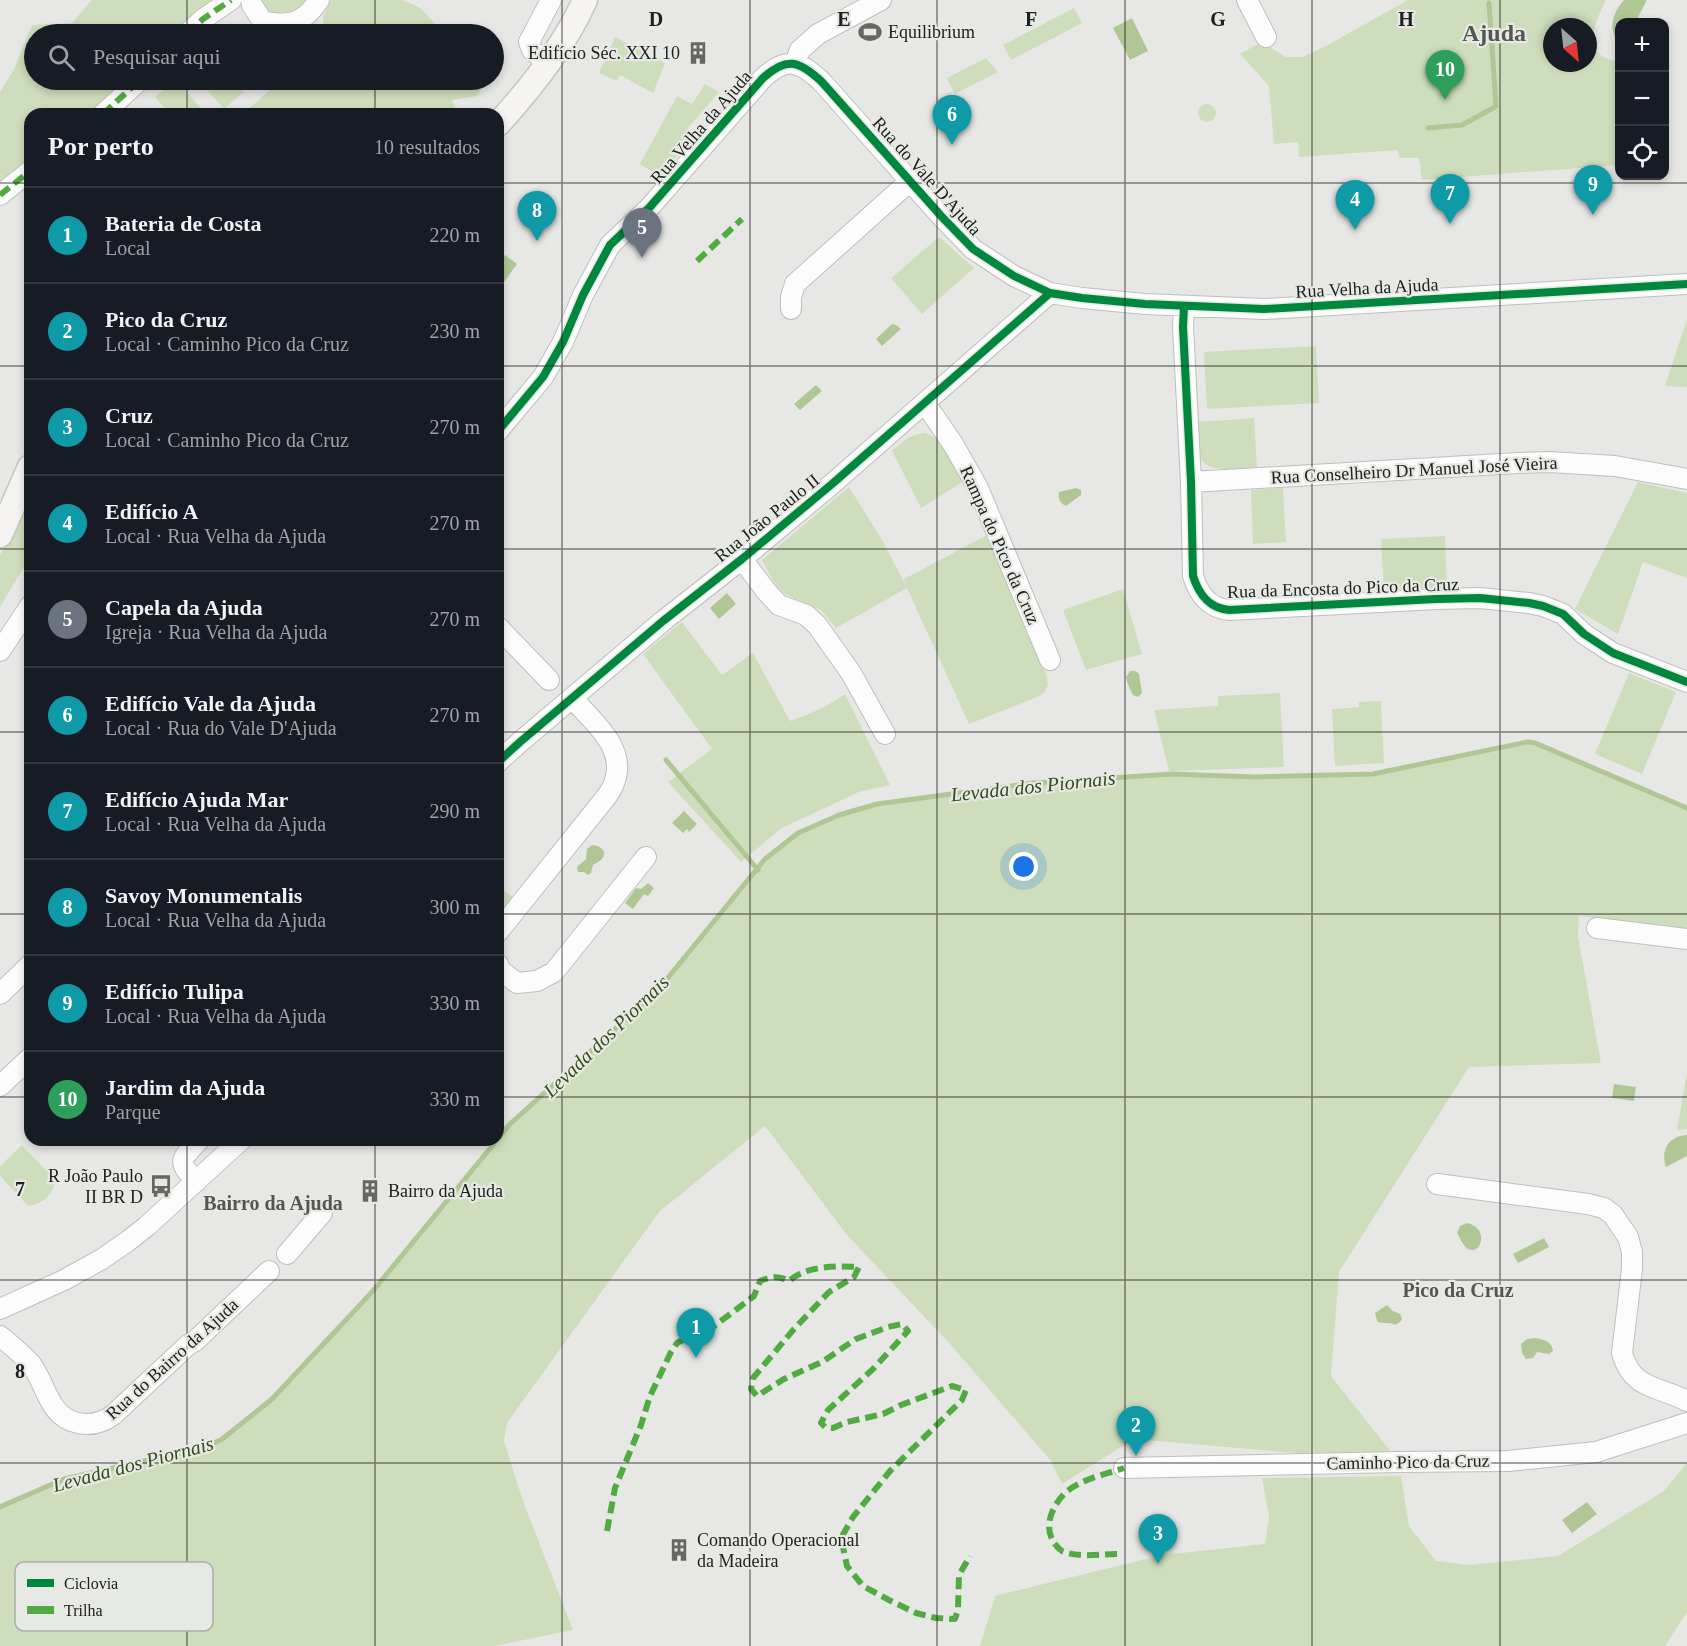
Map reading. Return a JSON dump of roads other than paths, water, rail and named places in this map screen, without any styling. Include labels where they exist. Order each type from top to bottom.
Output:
[{"type":"main road","points":[[504,117],[547,63],[585,0]]},
{"type":"main road","points":[[0,535],[24,481]]},
{"type":"street","points":[[198,24],[231,0]]},
{"type":"street","points":[[251,0],[263,22],[278,24],[299,20],[310,13],[319,0]]},
{"type":"street","points":[[547,63],[532,50],[529,42],[551,0]]},
{"type":"street","points":[[795,63],[800,50],[818,34],[881,0]]},
{"type":"street","points":[[1247,0],[1266,37]]},
{"type":"street","name":"Rua Velha da Ajuda","points":[[504,424],[543,377],[610,245],[649,208],[763,78],[773,69],[788,63],[795,63]]},
{"type":"street","name":"Rua do Vale D'Ajuda","points":[[795,63],[809,70],[821,81],[973,249],[1014,276],[1050,293]]},
{"type":"street","points":[[110,108],[129,90]]},
{"type":"street","points":[[0,195],[24,176]]},
{"type":"street","points":[[791,309],[791,297],[795,284],[910,181]]},
{"type":"street","name":"Rua Velha da Ajuda","points":[[1050,293],[1082,298],[1184,306],[1264,309],[1687,284]]},
{"type":"street","name":"Rua João Paulo II","points":[[504,757],[663,621],[832,484],[1050,293]]},
{"type":"street","name":"Rua da Encosta do Pico da Cruz","points":[[1184,306],[1194,576],[1196,586],[1205,600],[1220,609],[1229,610],[1436,598],[1480,598],[1529,603],[1563,614],[1584,634],[1612,653],[1687,682]]},
{"type":"street","name":"Rampa do Pico da Cruz","points":[[925,403],[953,444],[978,488],[1050,660]]},
{"type":"street","name":"Rua Conselheiro Dr Manuel José Vieira","points":[[1191,482],[1518,462],[1616,466],[1687,479]]},
{"type":"street","points":[[742,559],[779,605],[806,615],[817,625],[852,673],[885,734]]},
{"type":"street","points":[[0,651],[24,615]]},
{"type":"street","points":[[504,640],[549,680]]},
{"type":"street","points":[[504,925],[615,783],[615,756],[611,742],[572,698]]},
{"type":"street","points":[[504,973],[517,983],[537,981],[554,972],[646,857]]},
{"type":"street","points":[[1597,928],[1687,939]]},
{"type":"street","points":[[0,994],[24,971]]},
{"type":"street","points":[[0,1086],[24,1064]]},
{"type":"street","points":[[194,1146],[183,1160],[183,1164],[196,1182]]},
{"type":"street","points":[[0,1309],[64,1280],[102,1258],[147,1226],[235,1146]]},
{"type":"street","points":[[1437,1184],[1588,1204],[1604,1208],[1613,1215],[1628,1237],[1632,1252],[1622,1353],[1625,1365],[1641,1382],[1653,1389],[1687,1401]]},
{"type":"street","points":[[287,1254],[322,1214]]},
{"type":"street","name":"Rua do Bairro da Ajuda","points":[[0,1336],[31,1365],[58,1413],[71,1422],[98,1423],[113,1415],[269,1271]]},
{"type":"street","name":"Caminho Pico da Cruz","points":[[1124,1468],[1508,1461],[1596,1452],[1687,1423]]},
{"type":"waterway","points":[[1489,3],[1496,106]]},
{"type":"waterway","points":[[1428,128],[1462,125],[1495,107]]},
{"type":"waterway","name":"Levada dos Piornais","points":[[504,1131],[657,991],[765,859],[798,833],[839,815],[877,804],[1033,783],[1173,774],[1255,777],[1373,774],[1527,742],[1535,743],[1687,808]]},
{"type":"waterway","points":[[666,760],[758,870]]},
{"type":"waterway","name":"Levada dos Piornais","points":[[0,1507],[64,1479],[197,1449],[221,1440],[272,1399],[372,1292],[492,1146]]},
{"type":"place","name":"Equilibrium","points":[[870,32]]},
{"type":"place","name":"Edifício Séc. XXI 10","points":[[698,53]]},
{"type":"place","name":"Jardim da Ajuda","points":[[1445,100]]},
{"type":"place","name":"Edifício Vale da Ajuda","points":[[952,145]]},
{"type":"place","name":"Edifício Tulipa","points":[[1593,215]]},
{"type":"place","name":"Edifício Ajuda Mar","points":[[1450,224]]},
{"type":"place","name":"Edifício A","points":[[1355,230]]},
{"type":"place","name":"Savoy Monumentalis","points":[[537,241]]},
{"type":"place","name":"Capela da Ajuda","points":[[642,258]]},
{"type":"place","name":"R João Paulo II BR D","points":[[161,1186]]},
{"type":"place","name":"Bairro da Ajuda","points":[[370,1191]]},
{"type":"place","name":"Bateria de Costa","points":[[696,1358]]},
{"type":"place","name":"Pico da Cruz","points":[[1136,1456]]},
{"type":"place","name":"Comando Operacional da Madeira","points":[[679,1550]]},
{"type":"place","name":"Cruz","points":[[1158,1564]]},
{"type":"district","name":"Ajuda","points":[[1494,33]]},
{"type":"district","name":"Bairro da Ajuda","points":[[273,1203]]},
{"type":"district","name":"Pico da Cruz","points":[[1458,1290]]}]
